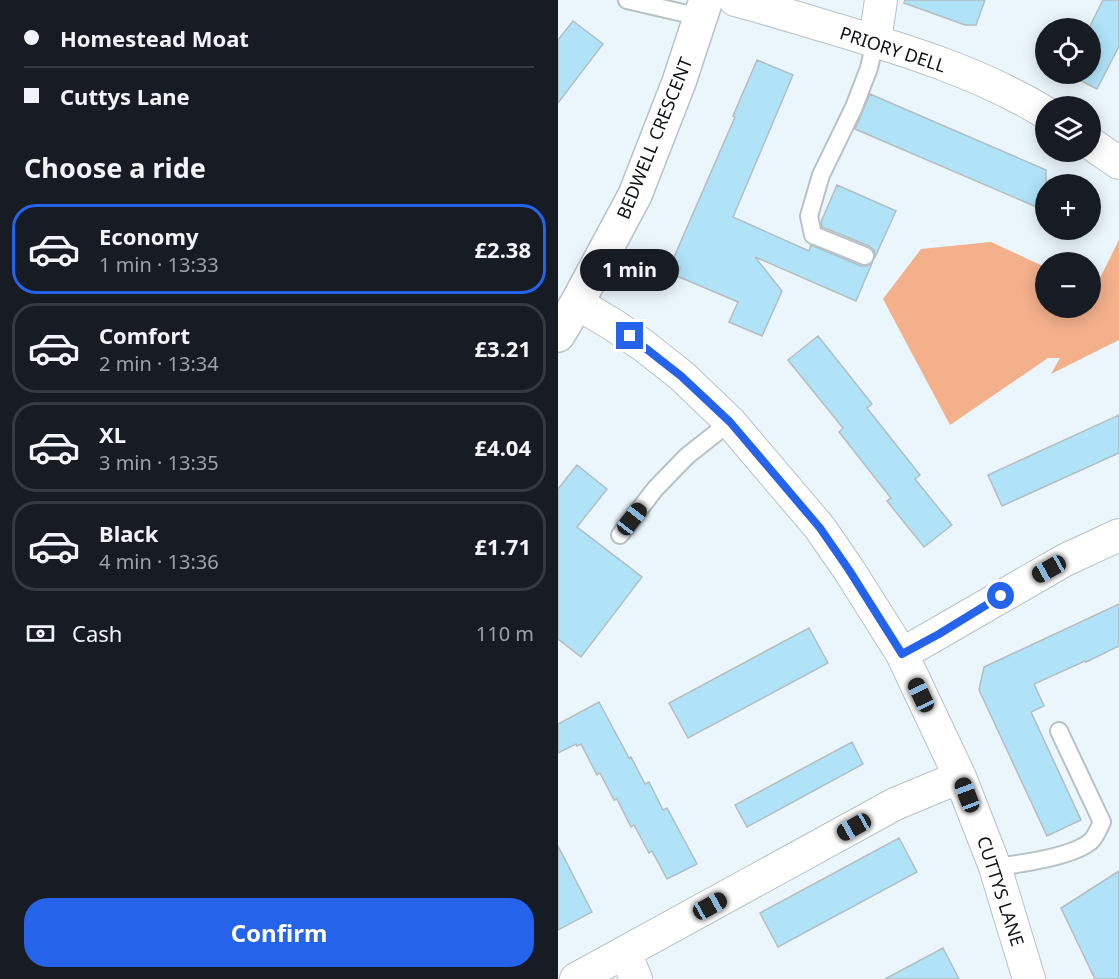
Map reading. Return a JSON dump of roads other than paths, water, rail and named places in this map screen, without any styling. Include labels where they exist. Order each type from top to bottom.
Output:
[{"type":"street","name":"PRIORY DELL","points":[[735,0],[875,41],[955,69],[1035,106]]},
{"type":"street","points":[[875,41],[881,0]]},
{"type":"street","name":"BEDWELL CRESCENT","points":[[558,335],[635,195],[679,82],[703,8]]},
{"type":"street","points":[[1101,151],[1119,163]]},
{"type":"street","name":"CUTTYS LANE","points":[[577,303],[644,346],[681,376],[730,422],[820,528],[849,570],[902,654],[960,777],[995,867],[1029,979]]},
{"type":"street","points":[[902,654],[1065,560],[1119,536]]},
{"type":"street","points":[[576,979],[630,966],[895,804],[960,777]]},
{"type":"lane","points":[[627,0],[703,8]]},
{"type":"lane","points":[[866,256],[813,235],[808,216],[821,175],[854,107],[869,68],[875,41]]},
{"type":"lane","points":[[620,535],[656,489],[687,456],[730,422]]},
{"type":"lane","points":[[995,867],[1032,862],[1078,849],[1092,840],[1102,822],[1059,731]]}]
